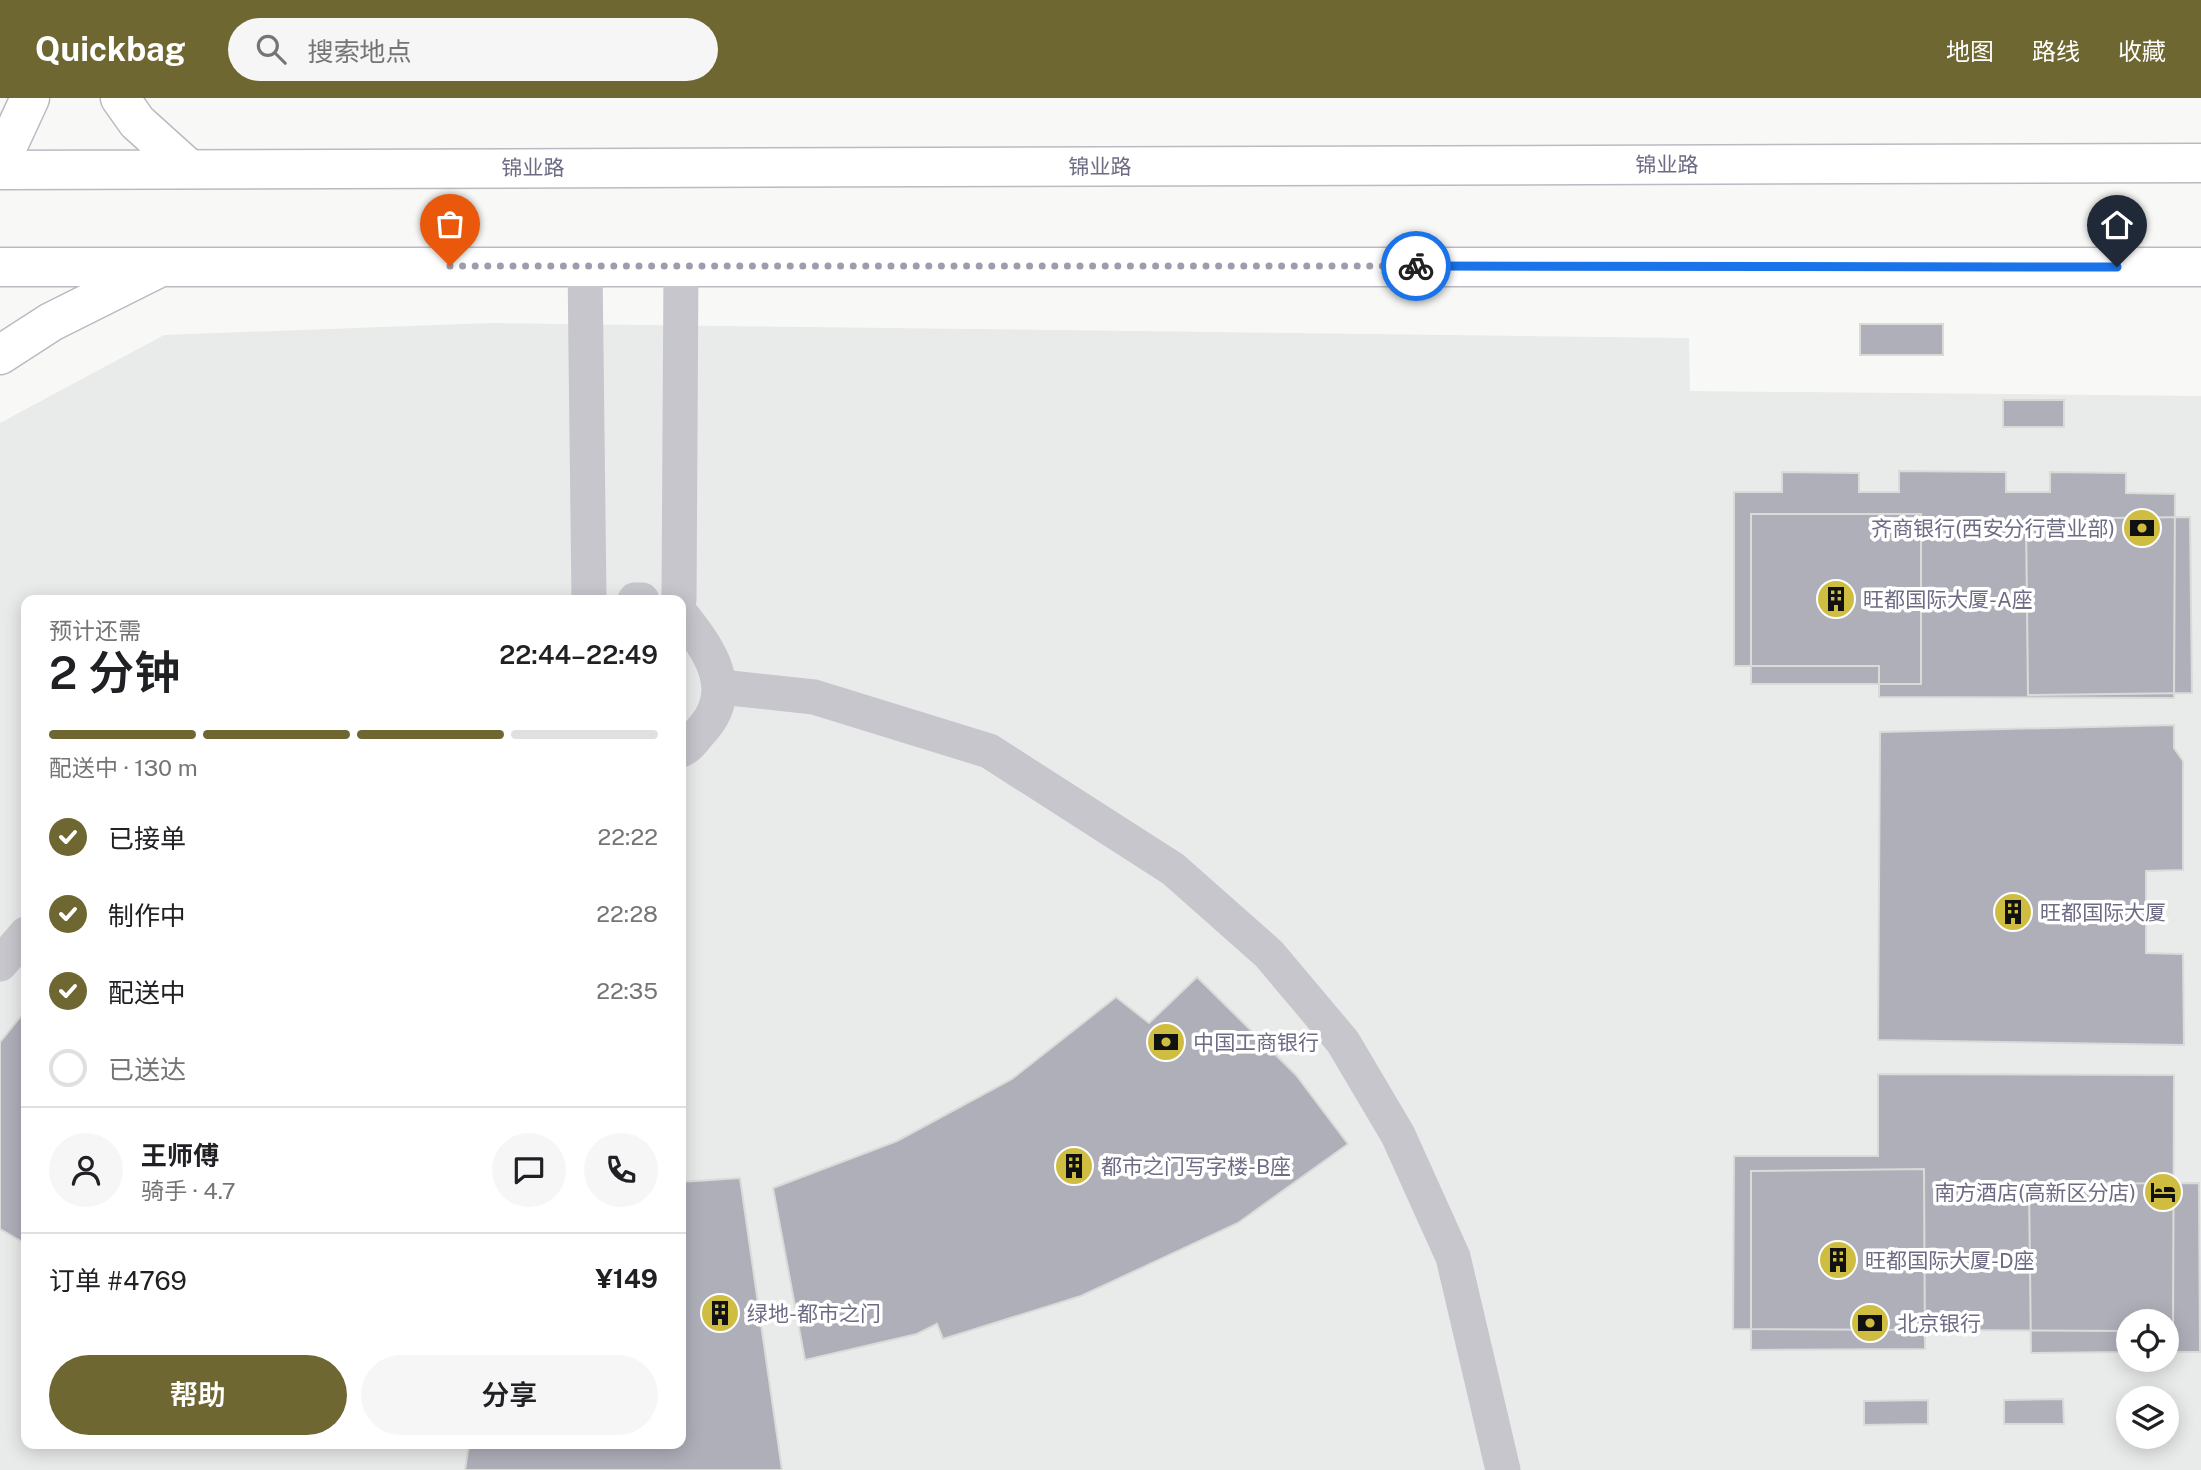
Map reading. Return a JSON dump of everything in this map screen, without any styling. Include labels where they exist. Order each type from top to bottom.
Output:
[{"type":"main road","points":[[0,163],[30,98]]},
{"type":"main road","points":[[120,98],[137,122],[188,168]]},
{"type":"main road","name":"锦业路","points":[[0,170],[2201,163]]},
{"type":"main road","points":[[0,355],[51,322],[164,266]]},
{"type":"main road","points":[[0,267],[2201,267]]},
{"type":"street","points":[[584,266],[589,595]]},
{"type":"street","points":[[679,595],[681,266]]},
{"type":"street","points":[[686,620],[705,644],[721,687],[713,719],[686,746]]},
{"type":"street","points":[[721,687],[814,697],[989,751],[1173,869],[1269,954],[1343,1042],[1398,1135],[1453,1257],[1503,1470]]},
{"type":"street","points":[[0,964],[21,940]]},
{"type":"shaded area","points":[[490,323],[1689,338],[1690,391],[2201,396],[2201,1470],[0,1470],[0,423],[164,335]]},
{"type":"building","points":[[1860,324],[1943,324],[1943,355],[1860,355]]},
{"type":"building","points":[[2003,400],[2064,400],[2064,427],[2003,427]]},
{"type":"building","points":[[1899,471],[2006,472],[2006,492],[2050,492],[2050,472],[2126,473],[2126,493],[2175,494],[2174,698],[1879,697],[1879,666],[1734,666],[1734,492],[1782,492],[1782,472],[1859,473],[1859,492],[1899,492]]},
{"type":"building","name":"旺都国际大厦-A座","points":[[1751,514],[1921,514],[1921,684],[1751,684]]},
{"type":"building","points":[[2190,517],[2192,693],[2028,695],[2026,519]]},
{"type":"building","name":"旺都国际大厦","points":[[2174,725],[2174,748],[2183,761],[2183,870],[2146,871],[2146,953],[2183,954],[2184,1045],[1878,1040],[1880,732]]},
{"type":"building","name":"都市之门写字楼-B座","points":[[1197,977],[1296,1075],[1348,1144],[1238,1223],[1081,1296],[943,1339],[937,1324],[917,1334],[805,1360],[773,1188],[897,1141],[1012,1079],[1116,997],[1149,1023]]},
{"type":"building","points":[[21,1016],[21,1241],[0,1229],[0,1042]]},
{"type":"building","points":[[1878,1074],[2174,1075],[2173,1309],[2116,1309],[2116,1331],[1733,1329],[1734,1156],[1878,1156]]},
{"type":"building","name":"旺都国际大厦-D座","points":[[1924,1169],[1925,1349],[1751,1350],[1751,1171]]},
{"type":"building","name":"绿地-都市之门","points":[[740,1178],[782,1470],[465,1470],[468,1449],[686,1449],[686,1182]]},
{"type":"building","points":[[2199,1183],[2200,1352],[2179,1352],[2179,1309],[2116,1309],[2116,1352],[2031,1353],[2029,1184]]},
{"type":"building","points":[[2063,1399],[2064,1424],[2004,1424],[2004,1400]]},
{"type":"building","points":[[1928,1400],[1928,1424],[1864,1425],[1864,1401]]},
{"type":"way so far","points":[[450,266],[1416,266]]},
{"type":"place","name":"齐商银行(西安分行营业部)","points":[[2142,528]]},
{"type":"place","name":"旺都国际大厦-A座","points":[[1836,599]]},
{"type":"place","name":"旺都国际大厦","points":[[2013,912]]},
{"type":"place","name":"中国工商银行","points":[[1166,1042]]},
{"type":"place","name":"都市之门写字楼-B座","points":[[1074,1166]]},
{"type":"place","name":"南方酒店(高新区分店)","points":[[2163,1192]]},
{"type":"place","name":"旺都国际大厦-D座","points":[[1838,1260]]},
{"type":"place","name":"绿地-都市之门","points":[[720,1313]]},
{"type":"place","name":"北京银行","points":[[1870,1323]]},
{"type":"route","points":[[1416,266],[2117,267]]}]
